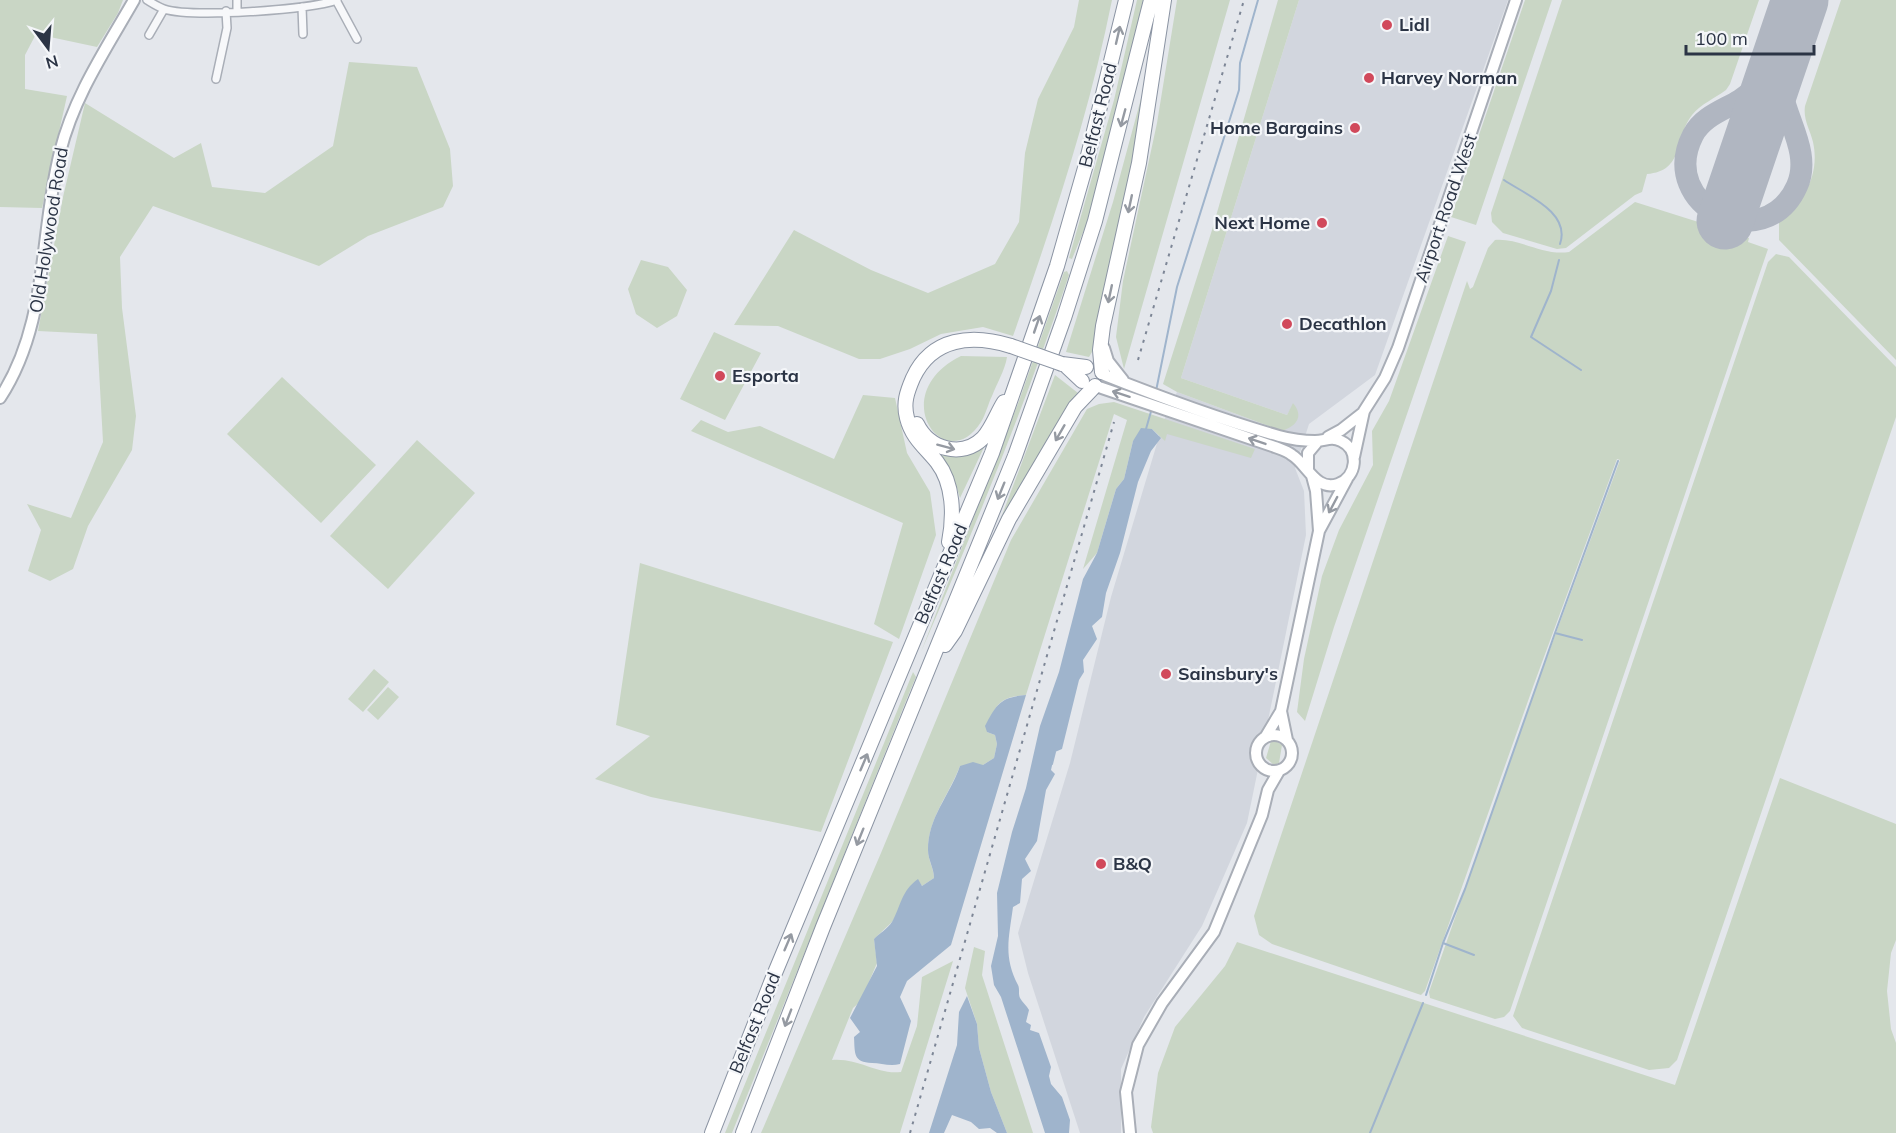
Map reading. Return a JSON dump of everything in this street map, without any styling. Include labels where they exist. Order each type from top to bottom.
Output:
[{"type":"highway","name":"Belfast Road","points":[[712,1133],[992,453],[1057,266],[1085,168],[1126,0]]},
{"type":"highway","name":"Belfast Road","points":[[743,1133],[1015,456],[1064,318],[1098,210],[1151,0]]},
{"type":"highway","points":[[930,666],[955,630],[1009,519],[1075,407],[1095,380],[1103,326],[1139,163],[1164,0]]},
{"type":"highway","points":[[944,567],[951,530],[951,489],[937,461],[914,437],[907,417],[905,400],[925,359],[933,351],[951,342],[973,339],[992,340],[1064,365],[1095,380]]},
{"type":"highway","points":[[1064,365],[1086,367]]},
{"type":"highway","points":[[911,384],[918,426],[925,437],[941,447],[961,450],[975,444],[986,434],[1018,380]]},
{"type":"street","name":"Old Holywood Road","points":[[0,398],[18,367],[34,320],[43,276],[53,182],[75,104],[134,0]]},
{"type":"street","points":[[147,0],[164,9],[204,13],[302,7],[336,0],[357,39]]},
{"type":"street","points":[[237,0],[237,11]]},
{"type":"street","name":"Airport Road West","points":[[1354,457],[1364,411],[1384,378],[1398,348],[1516,0]]},
{"type":"street","points":[[302,7],[303,34]]},
{"type":"street","points":[[149,35],[164,9]]},
{"type":"street","points":[[216,79],[227,28],[226,11]]},
{"type":"street","points":[[1103,326],[1108,361],[1128,384],[1148,398]]},
{"type":"street","points":[[1095,380],[1094,365],[1086,367],[1082,371],[1095,380],[1160,402],[1279,436],[1321,440],[1332,438],[1346,444],[1354,457],[1354,465],[1319,531],[1281,711],[1256,749],[1257,759],[1262,767],[1268,790]]},
{"type":"street","points":[[1095,380],[1128,384]]},
{"type":"street","points":[[1160,402],[1292,454],[1325,484],[1333,485],[1347,479]]},
{"type":"street","name":"Airport Road West","points":[[1321,440],[1341,430],[1364,411]]},
{"type":"street","points":[[1319,531],[1308,453],[1321,440]]},
{"type":"street","points":[[1281,711],[1287,740]]},
{"type":"street","points":[[1130,1133],[1126,1092],[1138,1045],[1157,1010],[1214,932],[1262,815],[1268,790],[1279,771],[1285,768],[1292,758],[1291,745],[1287,740],[1277,734],[1266,736]]},
{"type":"street","points":[[1262,767],[1279,771]]},
{"type":"shaded area","points":[[1299,0],[1508,0],[1375,375],[1309,424],[1295,468],[1304,491],[1306,535],[1247,823],[1202,926],[1144,1017],[1121,1069],[1121,1133],[1080,1133],[1028,973],[1018,933],[1070,763],[1111,597],[1164,420],[1177,392],[1282,431],[1294,403],[1287,415],[1181,378]]},
{"type":"green space","points":[[0,0],[123,0],[118,13],[97,47],[36,34],[25,55],[25,89],[67,96],[42,208],[0,207]]},
{"type":"green space","points":[[1079,0],[1112,0],[1081,128],[1013,336],[983,327],[941,334],[910,349],[880,359],[859,359],[778,326],[734,325],[794,230],[871,270],[928,293],[995,264],[1019,222],[1025,153],[1038,99],[1074,27]]},
{"type":"green space","points":[[1137,0],[1143,0],[1119,106],[1086,225],[1072,259],[1069,258],[1114,100]]},
{"type":"green space","points":[[1177,0],[1230,0],[1124,369],[1116,337],[1123,281],[1157,123]]},
{"type":"green space","points":[[1278,0],[1299,0],[1181,378],[1287,415],[1293,403],[1298,412],[1297,420],[1292,426],[1282,431],[1177,392],[1163,384],[1212,230]]},
{"type":"green space","points":[[1525,0],[1552,0],[1476,225],[1451,217]]},
{"type":"green space","points":[[1562,0],[1759,0],[1730,84],[1726,90],[1692,115],[1686,124],[1677,152],[1668,167],[1659,172],[1647,174],[1642,192],[1566,248],[1557,249],[1503,233],[1492,222],[1491,213]]},
{"type":"green space","points":[[1841,0],[1896,0],[1896,360],[1779,240],[1779,219],[1803,195],[1812,176],[1815,154],[1806,120],[1805,106]]},
{"type":"green space","points":[[349,62],[417,67],[450,149],[453,186],[443,207],[368,236],[319,266],[153,206],[120,257],[122,308],[136,416],[132,450],[88,526],[73,569],[50,581],[28,571],[41,530],[27,504],[71,518],[103,442],[97,334],[38,331],[63,197],[85,103],[174,158],[201,143],[212,187],[265,193],[333,146]]},
{"type":"green space","points":[[1146,80],[1142,119],[1092,352],[1089,357],[1066,352],[1113,202]]},
{"type":"green space","points":[[1635,202],[1749,238],[1748,242],[1768,249],[1510,1011],[1504,1017],[1495,1019],[1430,998],[1429,992],[1536,687],[1620,460],[1617,459],[1534,684],[1425,991],[1421,995],[1272,944],[1259,935],[1254,916],[1467,281],[1470,289],[1473,287],[1488,248],[1495,240],[1504,240],[1550,252],[1569,252]]},
{"type":"green space","points":[[1448,236],[1466,242],[1334,627],[1305,721],[1297,712],[1304,659],[1322,576],[1339,530],[1373,465],[1372,431],[1389,401]]},
{"type":"green space","points":[[1776,254],[1789,257],[1896,367],[1896,417],[1677,1060],[1669,1068],[1649,1070],[1522,1028],[1513,1016],[1768,262]]},
{"type":"green space","points":[[641,260],[668,267],[687,290],[677,316],[657,328],[636,314],[628,289]]},
{"type":"green space","points":[[1067,271],[1069,275],[1053,323],[1018,418],[921,652],[1019,401],[1064,272]]},
{"type":"green space","name":"Esporta","points":[[714,332],[761,353],[725,420],[680,399]]},
{"type":"green space","points":[[961,356],[1007,357],[1003,372],[981,422],[967,437],[952,441],[939,436],[929,425],[924,409],[927,390],[938,372]]},
{"type":"green space","points":[[1055,375],[1078,393],[993,539]]},
{"type":"green space","points":[[282,377],[376,465],[321,523],[227,434]]},
{"type":"green space","points":[[863,395],[895,398],[907,453],[930,492],[936,535],[899,639],[874,624],[903,523],[691,431],[701,420],[728,432],[760,426],[834,459]]},
{"type":"green space","points":[[1114,402],[1255,449],[1251,458],[1167,434],[1165,441],[1152,429],[1133,441],[1124,479],[1116,489],[1097,553],[1083,569],[1127,420],[1114,414],[1026,695],[1009,698],[995,709],[987,732],[995,735],[997,744],[994,758],[983,765],[960,766],[931,827],[928,850],[934,878],[922,886],[918,880],[892,922],[874,939],[877,963],[861,1001],[853,1008],[832,1060],[851,1061],[884,1071],[901,1072],[917,1026],[922,977],[953,961],[900,1133],[761,1133],[881,853],[1011,540],[1087,409],[1099,404]]},
{"type":"green space","points":[[417,440],[475,493],[388,589],[330,536]]},
{"type":"green space","points":[[986,443],[960,498],[955,482],[926,446],[943,454],[956,456],[970,452]]},
{"type":"green space","points":[[640,563],[893,642],[821,832],[651,797],[595,779],[650,736],[616,725]]},
{"type":"green space","points":[[374,669],[389,682],[363,712],[348,699]]},
{"type":"green space","points":[[913,672],[916,677],[732,1133],[725,1133]]},
{"type":"green space","points":[[388,687],[399,697],[378,720],[367,710]]},
{"type":"green space","points":[[1274,740],[1282,745],[1279,763],[1274,765],[1266,758],[1271,741]]},
{"type":"green space","points":[[1780,778],[1896,824],[1896,940],[1891,953],[1887,991],[1891,1029],[1896,1043],[1896,1133],[1153,1133],[1151,1127],[1158,1073],[1175,1027],[1225,966],[1237,942],[1675,1085]]},
{"type":"green space","points":[[974,947],[985,951],[982,975],[1033,1133],[1007,1133],[991,1092],[979,1048],[977,1024],[965,988]]},
{"type":"water","points":[[1141,428],[1152,429],[1161,438],[1151,451],[1138,482],[1120,553],[1106,593],[1102,617],[1092,626],[1097,639],[1083,660],[1084,672],[1079,680],[1062,749],[1055,752],[1051,770],[1055,774],[1046,790],[1037,841],[1025,859],[1031,871],[1022,879],[1020,903],[1013,907],[1010,928],[1008,947],[1010,965],[1019,987],[1020,998],[1029,1010],[1026,1022],[1031,1025],[1030,1030],[1039,1033],[1051,1067],[1049,1076],[1051,1084],[1062,1097],[1070,1120],[1069,1133],[1045,1133],[1001,997],[994,985],[991,966],[998,936],[997,893],[1026,788],[1040,726],[1059,672],[1083,579],[1097,553],[1116,489],[1124,479],[1133,441]]},
{"type":"water","points":[[1026,695],[951,945],[907,981],[900,997],[911,1021],[900,1064],[889,1065],[861,1061],[856,1056],[854,1037],[860,1032],[850,1018],[877,966],[874,939],[892,922],[912,884],[918,879],[922,886],[934,878],[928,850],[931,827],[960,766],[973,762],[983,765],[994,758],[997,744],[995,735],[987,732],[985,726],[992,713],[1005,700]]},
{"type":"water","points":[[967,996],[977,1024],[979,1048],[991,1092],[1007,1133],[997,1133],[990,1128],[979,1129],[971,1122],[952,1115],[944,1133],[929,1133],[957,1045],[959,1012]]},
{"type":"waterway","points":[[1156,391],[1177,287],[1239,90],[1240,63],[1258,0]]},
{"type":"waterway","points":[[1504,180],[1534,198],[1553,214],[1562,233],[1560,244]]},
{"type":"waterway","points":[[1559,260],[1551,291],[1531,337],[1581,370]]},
{"type":"waterway","points":[[1146,429],[1152,408]]},
{"type":"waterway","points":[[1582,640],[1555,633],[1618,461]]},
{"type":"waterway","points":[[1474,955],[1443,943],[1465,889],[1555,633]]},
{"type":"waterway","points":[[1052,764],[1055,752]]},
{"type":"waterway","points":[[1426,995],[1443,943]]},
{"type":"waterway","points":[[1370,1133],[1423,1003]]},
{"type":"taxiway","points":[[1779,61],[1781,89],[1800,151],[1801,174],[1797,186],[1782,207],[1762,219],[1740,220],[1719,214],[1701,202],[1689,183],[1686,161],[1693,135],[1708,118],[1751,92],[1779,61]]},
{"type":"runway","points":[[1725,221],[1800,0]]},
{"type":"railway","points":[[1138,360],[1244,0]]},
{"type":"railway","points":[[910,1133],[1114,422]]},
{"type":"place","name":"Lidl","points":[[1387,25]]},
{"type":"place","name":"Harvey Norman","points":[[1369,78]]},
{"type":"place","name":"Home Bargains","points":[[1355,128]]},
{"type":"place","name":"Next Home","points":[[1322,223]]},
{"type":"place","name":"Decathlon","points":[[1287,324]]},
{"type":"place","name":"Esporta","points":[[720,376]]},
{"type":"place","name":"Sainsbury's","points":[[1166,674]]},
{"type":"place","name":"B&Q","points":[[1101,864]]}]
